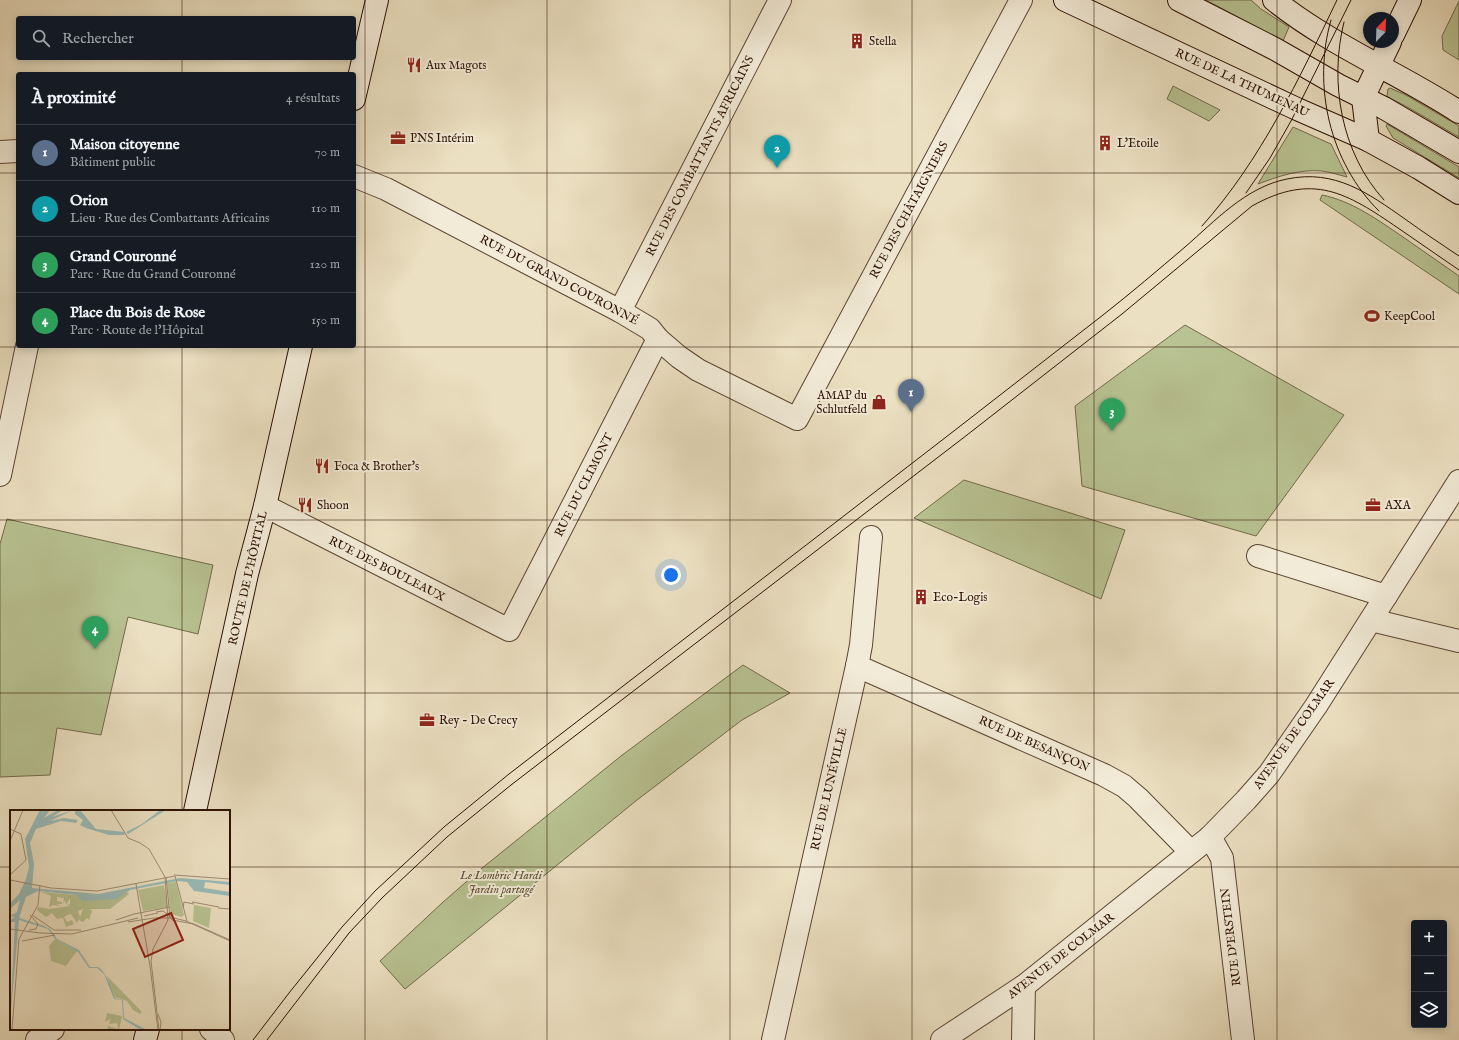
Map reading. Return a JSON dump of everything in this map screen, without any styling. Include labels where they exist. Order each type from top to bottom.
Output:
[{"type":"street","points":[[356,90],[377,0]]},
{"type":"street","name":"RUE DES COMBATTANTS AFRICAINS","points":[[620,311],[780,0]]},
{"type":"street","name":"RUE DES CHÂTAIGNIERS","points":[[797,419],[1021,0]]},
{"type":"street","name":"RUE DE LA THUMENAU","points":[[1065,0],[1291,106],[1368,140],[1419,168],[1459,193]]},
{"type":"street","points":[[1180,0],[1391,112],[1459,152]]},
{"type":"street","points":[[1399,23],[1410,0]]},
{"type":"street","points":[[1279,2],[1307,24],[1434,96],[1459,112]]},
{"type":"street","points":[[1368,140],[1363,98],[1387,48]]},
{"type":"street","points":[[0,152],[16,151]]},
{"type":"street","name":"RUE DU GRAND COURONNÉ","points":[[356,177],[386,189],[620,311],[650,329],[658,339],[698,370],[797,419]]},
{"type":"street","name":"RUE DU CLIMONT","points":[[509,630],[658,339]]},
{"type":"street","points":[[0,475],[27,348]]},
{"type":"street","name":"ROUTE DE L'HÔPITAL","points":[[195,810],[247,574],[265,506],[301,348]]},
{"type":"street","name":"AVENUE DE COLMAR","points":[[942,1040],[1024,986],[1210,837],[1246,800],[1269,774],[1316,706],[1459,481]]},
{"type":"street","name":"RUE DES BOULEAUX","points":[[265,506],[509,630]]},
{"type":"street","name":"RUE DE LUNÉVILLE","points":[[773,1040],[857,666],[861,645],[871,537]]},
{"type":"street","points":[[1258,556],[1386,596]]},
{"type":"street","points":[[1371,620],[1459,641]]},
{"type":"street","name":"RUE DE BESANÇON","points":[[857,666],[1104,775],[1124,786],[1138,798],[1191,852]]},
{"type":"street","name":"RUE D'ERSTEIN","points":[[1210,837],[1222,858],[1243,1040]]},
{"type":"street","points":[[1023,1040],[1024,986]]},
{"type":"street","points":[[37,1040],[52,1030]]},
{"type":"street","points":[[145,1040],[148,1030]]},
{"type":"street","points":[[212,1030],[223,1040]]},
{"type":"green space","points":[[1206,0],[1251,0],[1261,9],[1289,27],[1283,41]]},
{"type":"green space","points":[[1459,1],[1459,60],[1443,50],[1442,36]]},
{"type":"green space","points":[[1173,86],[1220,110],[1209,121],[1167,99]]},
{"type":"green space","points":[[1390,88],[1406,95],[1459,126],[1459,137],[1388,97],[1388,89]]},
{"type":"green space","points":[[1387,124],[1459,167],[1459,178],[1393,138],[1386,126]]},
{"type":"green space","points":[[1293,127],[1331,144],[1347,177],[1322,171],[1306,171],[1282,176],[1258,184]]},
{"type":"green space","points":[[1322,195],[1354,206],[1394,231],[1459,276],[1459,294],[1320,200]]},
{"type":"green space","points":[[1185,325],[1344,415],[1256,536],[1082,486],[1075,406]]},
{"type":"green space","points":[[964,480],[1125,530],[1101,599],[914,518]]},
{"type":"green space","points":[[7,519],[213,565],[198,634],[128,617],[101,735],[57,728],[50,775],[0,777],[0,544]]},
{"type":"green space","name":"Le Lombric Hardi Jardin partagé","points":[[743,665],[790,693],[742,720],[637,800],[405,989],[380,961],[481,869],[621,756]]},
{"type":"tram line","points":[[1202,226],[1243,174],[1261,146],[1293,89],[1337,0]]},
{"type":"tram line","points":[[1246,193],[1270,158],[1291,121],[1351,0]]},
{"type":"tram line","points":[[1331,20],[1326,45],[1324,71],[1325,97],[1330,122],[1337,147],[1348,170],[1362,192],[1379,211]]},
{"type":"tram line","points":[[1344,22],[1338,69],[1342,116],[1348,139],[1358,161],[1369,181],[1384,200]]},
{"type":"tram line","points":[[253,1040],[342,927],[375,891],[444,827],[509,774],[1103,315],[1232,206],[1245,197],[1258,189],[1287,179],[1320,177],[1336,180],[1364,192],[1378,200],[1459,256]]},
{"type":"tram line","points":[[267,1040],[349,933],[382,898],[447,837],[511,785],[967,435],[1122,314],[1252,206],[1274,196],[1293,190],[1312,189],[1329,191],[1362,205],[1459,270]]},
{"type":"place","name":"Stella","points":[[857,41]]},
{"type":"place","name":"Aux Magots","points":[[414,65]]},
{"type":"place","name":"PNS Intérim","points":[[398,138]]},
{"type":"place","name":"L'Etoile","points":[[1105,143]]},
{"type":"place","name":"Orion","points":[[777,168]]},
{"type":"place","name":"KeepCool","points":[[1372,316]]},
{"type":"place","name":"AMAP du Schlutfeld","points":[[879,402]]},
{"type":"place","name":"Maison citoyenne","points":[[911,412]]},
{"type":"place","name":"Grand Couronné","points":[[1112,431]]},
{"type":"place","name":"Foca & Brother's","points":[[322,466]]},
{"type":"place","name":"Shoon","points":[[305,505]]},
{"type":"place","name":"AXA","points":[[1373,505]]},
{"type":"place","name":"Eco-Logis","points":[[921,597]]},
{"type":"place","name":"Place du Bois de Rose","points":[[95,649]]},
{"type":"place","name":"Rey - De Crecy","points":[[427,720]]}]
